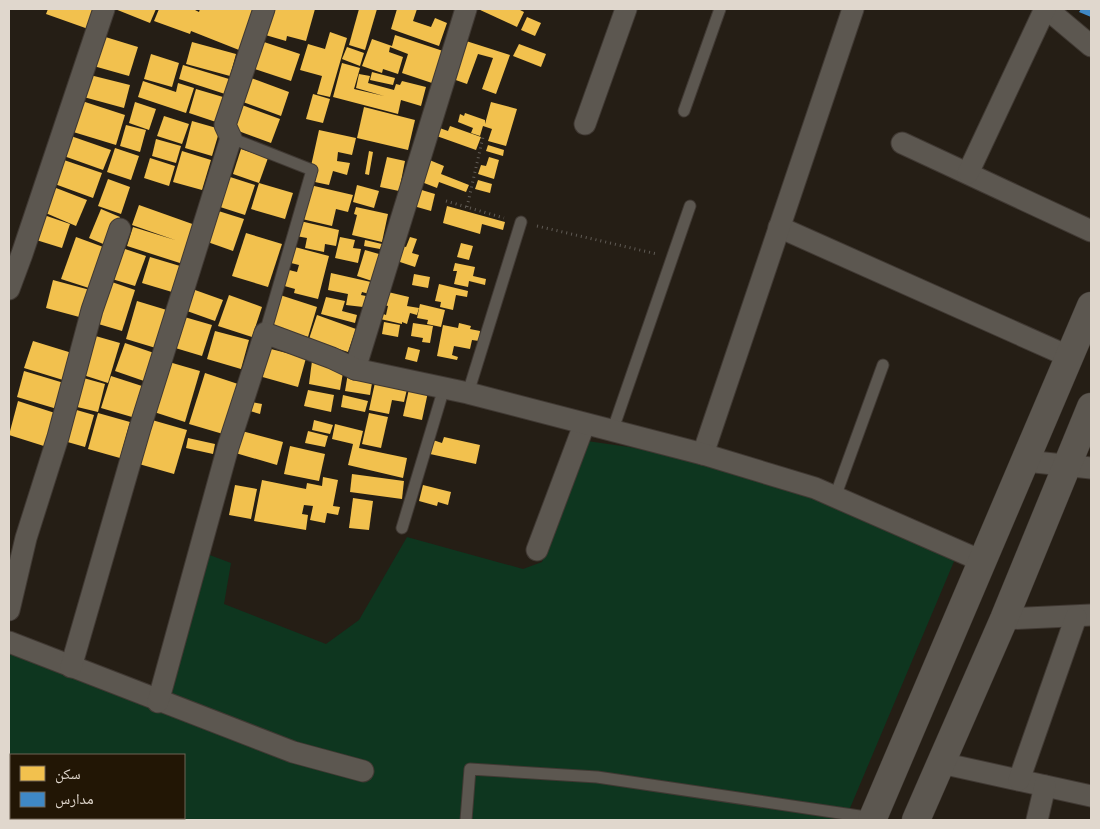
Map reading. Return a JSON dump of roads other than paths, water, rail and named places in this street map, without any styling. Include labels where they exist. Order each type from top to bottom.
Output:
[{"type":"main road","points":[[872,819],[984,562],[1091,306]]},
{"type":"main road","points":[[916,820],[1004,619],[1079,467],[1091,407]]},
{"type":"street","points":[[9,289],[104,9]]},
{"type":"street","points":[[71,667],[140,428],[231,138],[225,125],[264,9]]},
{"type":"street","points":[[355,369],[466,9]]},
{"type":"street","points":[[585,124],[626,9]]},
{"type":"street","points":[[703,454],[853,9]]},
{"type":"street","points":[[968,174],[1046,9],[1091,46]]},
{"type":"street","points":[[902,143],[1091,231]]},
{"type":"street","points":[[779,227],[1070,357]]},
{"type":"street","points":[[9,610],[26,538],[58,437],[92,310],[120,229]]},
{"type":"street","points":[[158,702],[228,447],[265,333],[332,358],[355,369],[468,393],[584,425],[703,454],[815,488],[984,562]]},
{"type":"street","points":[[537,550],[584,425]]},
{"type":"street","points":[[1026,461],[1079,467]]},
{"type":"street","points":[[1004,619],[1084,616],[1019,780]]},
{"type":"street","points":[[9,642],[158,702],[293,752],[363,771]]},
{"type":"street","points":[[941,763],[1091,796]]},
{"type":"street","points":[[1037,820],[1044,786]]},
{"type":"lane","points":[[684,111],[720,9]]},
{"type":"lane","points":[[231,138],[312,170],[265,333]]},
{"type":"lane","points":[[612,432],[690,206]]},
{"type":"lane","points":[[468,393],[521,222]]},
{"type":"lane","points":[[835,496],[883,366]]},
{"type":"lane","points":[[402,528],[444,388]]},
{"type":"lane","points":[[466,820],[470,769],[597,777],[872,819]]}]
